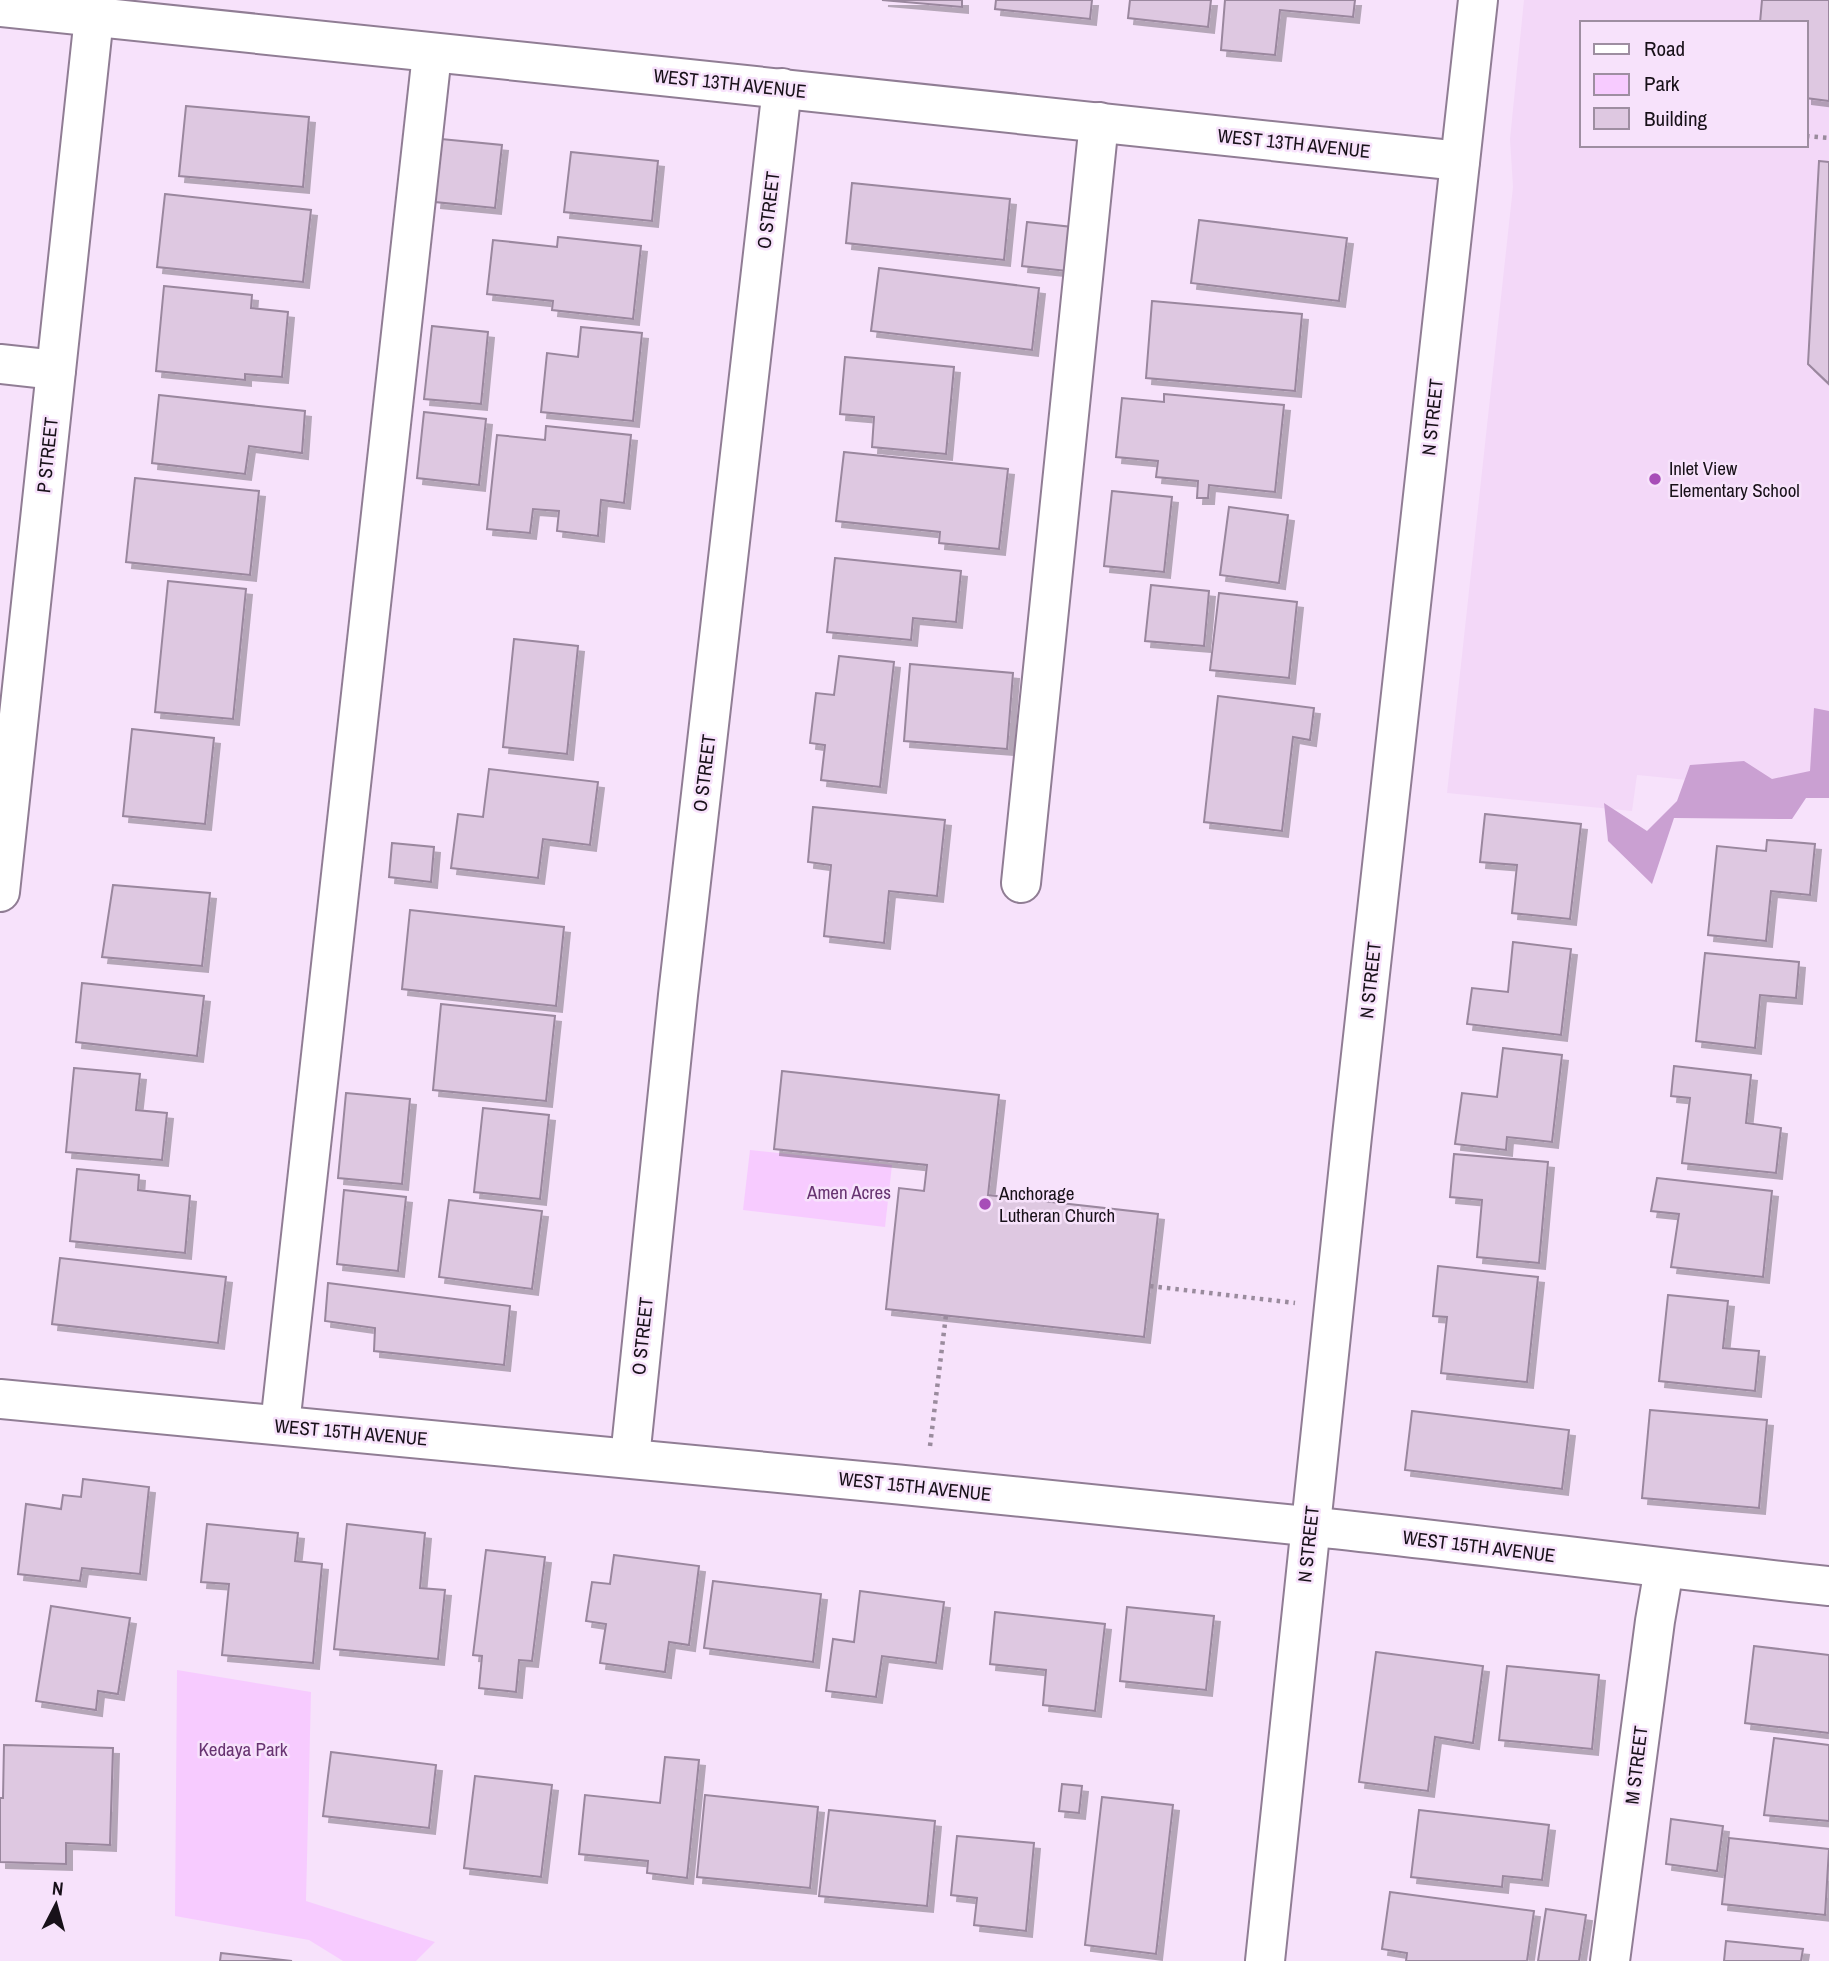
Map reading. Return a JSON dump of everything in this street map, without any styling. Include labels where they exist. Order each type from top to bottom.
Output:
[{"type":"street","name":"N STREET","points":[[1265,1961],[1310,1526],[1478,0]]},
{"type":"street","name":"WEST 13TH AVENUE","points":[[0,7],[1460,162]]},
{"type":"street","name":"P STREET","points":[[0,892],[10,698],[56,370],[94,17]]},
{"type":"street","points":[[280,1426],[432,54]]},
{"type":"street","name":"O STREET","points":[[630,1458],[678,995],[782,88]]},
{"type":"street","points":[[1021,883],[1099,122]]},
{"type":"street","points":[[0,364],[56,370]]},
{"type":"street","name":"WEST 15TH AVENUE","points":[[0,1399],[1310,1526],[1829,1586]]},
{"type":"street","name":"M STREET","points":[[1610,1961],[1664,1569]]},
{"type":"path","points":[[1808,136],[1829,138]]},
{"type":"path","points":[[1150,1286],[1295,1303]]},
{"type":"path","points":[[930,1448],[946,1315]]},
{"type":"shaded area","name":"Inlet View Elementary School","points":[[1524,0],[1829,0],[1827,794],[1637,775],[1632,811],[1447,793],[1513,187],[1510,139]]},
{"type":"shaded area","points":[[1814,708],[1829,711],[1829,798],[1806,798],[1792,819],[1674,818],[1652,884],[1608,841],[1604,803],[1647,831],[1677,801],[1690,765],[1744,761],[1772,779],[1810,771]]},
{"type":"green space","name":"Amen Acres","points":[[750,1150],[892,1165],[885,1227],[743,1210]]},
{"type":"green space","name":"Kedaya Park","points":[[177,1670],[311,1692],[306,1901],[435,1942],[416,1961],[343,1961],[309,1940],[175,1916]]},
{"type":"building","points":[[882,0],[962,0],[962,7]]},
{"type":"building","points":[[996,0],[1092,0],[1090,19],[995,9]]},
{"type":"building","points":[[1130,0],[1211,0],[1208,27],[1128,18]]},
{"type":"building","points":[[1225,0],[1355,0],[1353,17],[1280,10],[1275,55],[1221,50]]},
{"type":"building","points":[[1762,0],[1829,0],[1829,101],[1808,98],[1808,21],[1760,21]]},
{"type":"building","points":[[186,106],[309,117],[303,187],[179,176]]},
{"type":"building","points":[[441,139],[502,145],[495,208],[435,202]]},
{"type":"building","points":[[571,152],[658,161],[652,221],[564,212]]},
{"type":"building","points":[[1819,161],[1829,162],[1829,384],[1808,364]]},
{"type":"building","points":[[852,183],[1010,199],[1004,260],[846,243]]},
{"type":"building","points":[[165,194],[311,210],[303,282],[157,267]]},
{"type":"building","points":[[1199,220],[1347,238],[1339,301],[1191,283]]},
{"type":"building","points":[[1027,222],[1072,227],[1067,271],[1022,266]]},
{"type":"building","points":[[558,237],[641,246],[633,319],[552,310],[553,301],[487,294],[493,240],[557,247]]},
{"type":"building","points":[[879,268],[1039,288],[1032,350],[871,331]]},
{"type":"building","points":[[164,286],[252,295],[251,308],[288,312],[282,377],[245,374],[245,380],[156,371]]},
{"type":"building","points":[[1152,301],[1302,314],[1295,391],[1146,378]]},
{"type":"building","points":[[432,326],[488,332],[481,404],[424,399]]},
{"type":"building","points":[[581,327],[642,333],[633,421],[541,412],[547,353],[578,357]]},
{"type":"building","points":[[845,357],[954,367],[946,454],[872,447],[874,417],[840,414]]},
{"type":"building","points":[[1164,394],[1284,405],[1275,492],[1209,485],[1208,498],[1197,498],[1198,481],[1156,477],[1158,461],[1116,457],[1122,398],[1164,402]]},
{"type":"building","points":[[159,395],[305,411],[302,453],[249,446],[245,474],[152,463]]},
{"type":"building","points":[[424,412],[486,419],[479,485],[417,478]]},
{"type":"building","points":[[546,426],[631,435],[624,503],[601,500],[598,536],[557,531],[559,511],[533,509],[530,533],[487,529],[497,435],[545,440]]},
{"type":"building","points":[[844,452],[1008,469],[999,549],[939,543],[940,532],[836,521]]},
{"type":"building","points":[[135,478],[259,491],[250,575],[126,562]]},
{"type":"building","points":[[1112,491],[1172,497],[1164,572],[1104,566]]},
{"type":"building","points":[[1229,507],[1288,515],[1279,583],[1220,575]]},
{"type":"building","points":[[835,558],[961,571],[956,622],[913,618],[911,640],[827,632]]},
{"type":"building","points":[[168,581],[246,589],[233,719],[155,712]]},
{"type":"building","points":[[1151,585],[1209,591],[1204,646],[1145,641]]},
{"type":"building","points":[[1219,593],[1297,602],[1289,678],[1210,670]]},
{"type":"building","points":[[514,639],[578,646],[567,754],[503,747]]},
{"type":"building","points":[[839,656],[894,662],[880,787],[821,780],[825,745],[810,743],[816,693],[834,695]]},
{"type":"building","points":[[910,664],[1013,673],[1007,749],[904,741]]},
{"type":"building","points":[[1218,696],[1314,708],[1310,740],[1293,737],[1282,831],[1204,822]]},
{"type":"building","points":[[132,729],[214,738],[205,824],[123,816]]},
{"type":"building","points":[[489,769],[598,782],[590,845],[543,839],[538,878],[451,868],[458,814],[483,817]]},
{"type":"building","points":[[813,807],[945,820],[937,896],[889,891],[884,943],[824,936],[831,865],[808,862]]},
{"type":"building","points":[[1485,814],[1581,824],[1570,919],[1512,913],[1517,865],[1480,862]]},
{"type":"building","points":[[1767,840],[1815,844],[1810,895],[1771,891],[1766,941],[1708,935],[1717,846],[1766,851]]},
{"type":"building","points":[[392,843],[434,847],[431,882],[389,877]]},
{"type":"building","points":[[113,885],[210,893],[202,966],[102,957]]},
{"type":"building","points":[[410,910],[564,927],[556,1006],[402,989]]},
{"type":"building","points":[[1513,942],[1571,949],[1561,1035],[1467,1024],[1472,988],[1508,992]]},
{"type":"building","points":[[1705,953],[1799,962],[1796,998],[1760,995],[1755,1048],[1696,1041]]},
{"type":"building","points":[[82,983],[204,996],[197,1056],[76,1042]]},
{"type":"building","points":[[441,1004],[555,1016],[546,1101],[433,1090]]},
{"type":"building","points":[[1503,1048],[1562,1055],[1552,1142],[1507,1137],[1506,1150],[1455,1144],[1462,1093],[1497,1097]]},
{"type":"building","points":[[1674,1066],[1751,1075],[1746,1123],[1781,1128],[1776,1173],[1682,1163],[1690,1098],[1671,1096]]},
{"type":"building","points":[[74,1068],[140,1074],[136,1110],[167,1113],[162,1160],[66,1152]]},
{"type":"building","name":"Anchorage Lutheran Church","points":[[782,1071],[999,1095],[988,1195],[1158,1214],[1144,1337],[886,1309],[899,1188],[924,1191],[927,1165],[774,1149]]},
{"type":"building","points":[[346,1093],[410,1099],[402,1184],[338,1178]]},
{"type":"building","points":[[483,1108],[549,1115],[540,1199],[474,1192]]},
{"type":"building","points":[[1454,1154],[1548,1162],[1539,1263],[1477,1257],[1482,1200],[1450,1197]]},
{"type":"building","points":[[77,1169],[139,1175],[138,1190],[190,1196],[185,1253],[70,1241]]},
{"type":"building","points":[[1657,1178],[1772,1191],[1763,1277],[1671,1267],[1679,1214],[1651,1211]]},
{"type":"building","points":[[344,1190],[406,1197],[398,1271],[337,1264]]},
{"type":"building","points":[[449,1200],[542,1211],[532,1289],[439,1277]]},
{"type":"building","points":[[60,1258],[226,1277],[218,1343],[52,1324]]},
{"type":"building","points":[[1438,1266],[1538,1277],[1527,1382],[1441,1373],[1447,1317],[1433,1316]]},
{"type":"building","points":[[328,1283],[510,1306],[504,1365],[374,1351],[375,1328],[325,1321]]},
{"type":"building","points":[[1668,1295],[1728,1301],[1723,1348],[1759,1351],[1755,1391],[1659,1381]]},
{"type":"building","points":[[1650,1410],[1767,1420],[1759,1508],[1642,1498]]},
{"type":"building","points":[[1412,1411],[1569,1430],[1562,1489],[1405,1470]]},
{"type":"building","points":[[83,1479],[149,1487],[140,1574],[82,1568],[80,1581],[18,1574],[26,1504],[61,1509],[63,1495],[81,1497]]},
{"type":"building","points":[[207,1524],[298,1533],[295,1561],[322,1564],[313,1663],[222,1655],[229,1584],[201,1582]]},
{"type":"building","points":[[347,1524],[425,1533],[420,1588],[445,1590],[438,1659],[334,1649]]},
{"type":"building","points":[[486,1550],[545,1557],[532,1661],[519,1660],[516,1692],[479,1688],[482,1656],[473,1655]]},
{"type":"building","points":[[614,1555],[699,1566],[689,1645],[669,1642],[665,1672],[600,1663],[606,1624],[586,1621],[592,1582],[610,1584]]},
{"type":"building","points":[[713,1581],[821,1594],[813,1662],[704,1648]]},
{"type":"building","points":[[860,1591],[944,1602],[936,1663],[882,1656],[876,1697],[826,1691],[833,1639],[854,1642]]},
{"type":"building","points":[[51,1606],[130,1618],[118,1694],[98,1691],[96,1710],[36,1701]]},
{"type":"building","points":[[1127,1607],[1214,1616],[1206,1690],[1120,1681]]},
{"type":"building","points":[[995,1612],[1105,1624],[1095,1711],[1043,1705],[1046,1670],[990,1664]]},
{"type":"building","points":[[1754,1646],[1829,1655],[1829,1733],[1745,1723]]},
{"type":"building","points":[[1376,1652],[1483,1666],[1473,1743],[1435,1737],[1428,1791],[1359,1782]]},
{"type":"building","points":[[1507,1666],[1599,1675],[1592,1749],[1499,1740]]},
{"type":"building","points":[[1774,1738],[1829,1745],[1829,1821],[1764,1815]]},
{"type":"building","points":[[4,1745],[113,1748],[110,1845],[66,1843],[66,1864],[0,1862],[0,1798],[3,1798]]},
{"type":"building","points":[[331,1752],[436,1765],[429,1828],[323,1816]]},
{"type":"building","points":[[665,1757],[699,1760],[687,1878],[647,1873],[648,1861],[579,1854],[585,1795],[660,1803]]},
{"type":"building","points":[[475,1776],[552,1785],[541,1877],[464,1868]]},
{"type":"building","points":[[1062,1784],[1082,1786],[1079,1813],[1059,1811]]},
{"type":"building","points":[[705,1795],[818,1807],[810,1888],[697,1877]]},
{"type":"building","points":[[1102,1797],[1173,1805],[1156,1954],[1085,1945]]},
{"type":"building","points":[[829,1810],[935,1821],[927,1906],[819,1896]]},
{"type":"building","points":[[1419,1810],[1549,1825],[1542,1880],[1503,1876],[1502,1887],[1411,1877]]},
{"type":"building","points":[[1671,1819],[1723,1826],[1717,1871],[1666,1864]]},
{"type":"building","points":[[957,1836],[1034,1843],[1026,1931],[974,1925],[977,1898],[951,1895]]},
{"type":"building","points":[[1729,1838],[1829,1849],[1825,1915],[1722,1904]]},
{"type":"building","points":[[1390,1892],[1534,1911],[1527,1961],[1406,1961],[1407,1953],[1382,1949]]},
{"type":"building","points":[[1546,1909],[1586,1915],[1579,1961],[1538,1961]]},
{"type":"building","points":[[1726,1941],[1803,1949],[1801,1961],[1724,1961]]},
{"type":"building","points":[[221,1953],[292,1961],[220,1961]]},
{"type":"place","name":"Inlet View Elementary School","points":[[1655,479]]},
{"type":"place","name":"Anchorage Lutheran Church","points":[[985,1204]]}]
